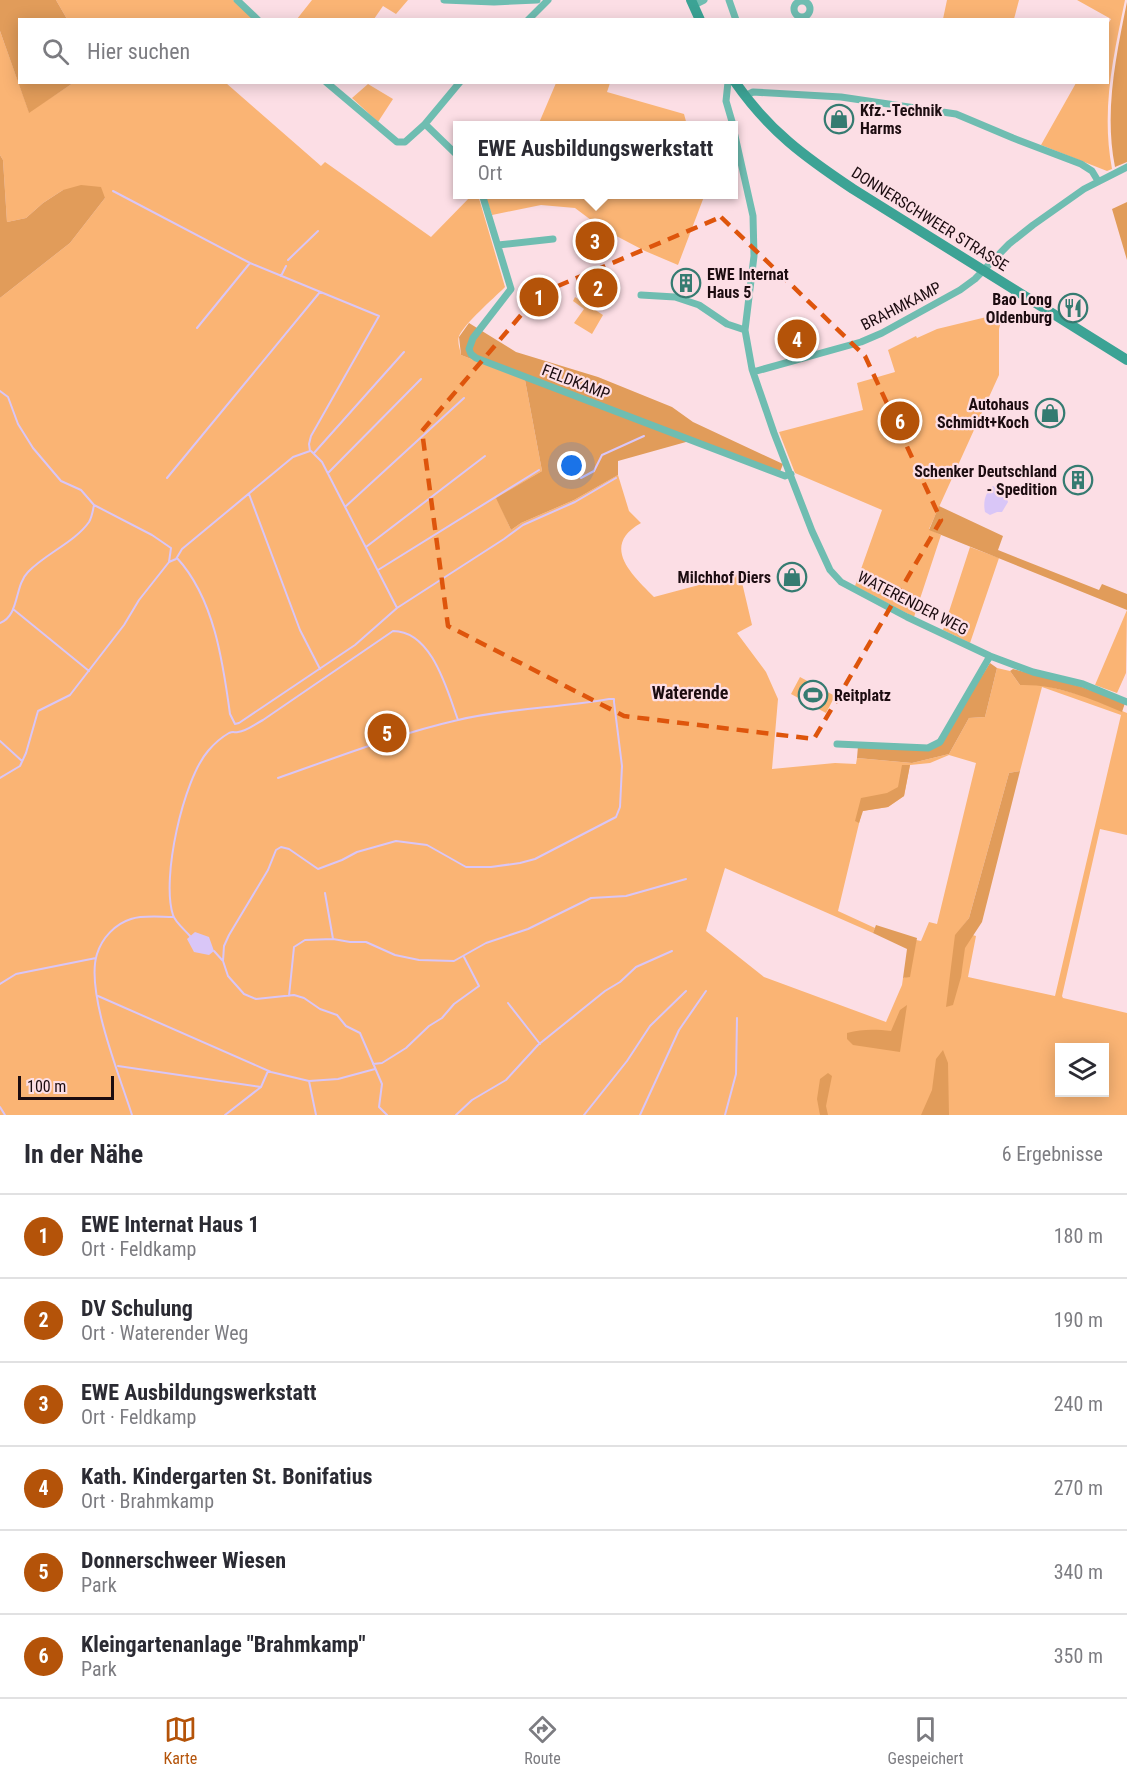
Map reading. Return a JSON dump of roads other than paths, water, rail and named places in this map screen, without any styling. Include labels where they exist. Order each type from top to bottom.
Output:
[{"type":"main road","points":[[696,2],[700,18]]},
{"type":"main road","name":"DONNERSCHWEER STRASSE","points":[[736,84],[767,123],[805,157],[1127,360]]},
{"type":"street","points":[[237,0],[256,18]]},
{"type":"street","points":[[444,0],[494,2],[537,0]]},
{"type":"street","points":[[530,18],[548,0]]},
{"type":"street","points":[[729,0],[735,18]]},
{"type":"street","points":[[328,84],[397,142],[405,142],[425,124],[458,84]]},
{"type":"street","name":"WATERENDER WEG","points":[[728,84],[726,101],[732,121]]},
{"type":"street","points":[[745,96],[753,92],[841,97],[956,114],[1003,135],[1081,164],[1092,171],[1098,181]]},
{"type":"street","points":[[425,124],[453,151]]},
{"type":"street","name":"WATERENDER WEG","points":[[738,147],[753,216],[754,256],[745,330],[753,372],[774,433],[830,570],[842,582],[990,656],[1033,672],[1083,684],[1127,702]]},
{"type":"street","name":"BRAHMKAMP","points":[[753,372],[861,342],[882,333],[960,290],[1033,225],[1098,181],[1127,167]]},
{"type":"street","name":"FELDKAMP","points":[[483,199],[511,289],[470,344],[471,354],[476,358],[785,476],[792,474]]},
{"type":"street","points":[[498,245],[553,239]]},
{"type":"street","points":[[641,295],[675,297],[699,305],[727,324],[745,330]]},
{"type":"street","points":[[837,744],[928,748],[940,742],[990,656]]},
{"type":"waterway","points":[[0,778],[20,766],[38,711],[70,695],[169,562],[176,559],[182,549],[293,457],[310,451],[311,436],[379,316],[250,263],[113,191]]},
{"type":"waterway","points":[[288,260],[318,231]]},
{"type":"waterway","points":[[197,328],[250,263]]},
{"type":"waterway","points":[[281,276],[286,266]]},
{"type":"waterway","points":[[167,478],[320,292]]},
{"type":"waterway","points":[[314,453],[404,352]]},
{"type":"waterway","points":[[328,473],[421,379]]},
{"type":"waterway","points":[[0,391],[8,397],[18,424],[33,448],[61,481],[81,490],[94,505],[152,535],[171,548],[169,562]]},
{"type":"waterway","points":[[345,507],[464,398]]},
{"type":"waterway","points":[[581,478],[594,471],[602,455],[644,436]]},
{"type":"waterway","points":[[311,451],[322,462],[397,608]]},
{"type":"waterway","points":[[366,547],[485,456]]},
{"type":"waterway","points":[[378,570],[539,470]]},
{"type":"waterway","points":[[177,558],[190,574],[208,611],[220,652],[230,714],[235,724],[355,645],[397,608],[523,525],[575,502],[616,478]]},
{"type":"waterway","points":[[249,494],[300,630],[320,669]]},
{"type":"waterway","points":[[0,623],[11,614],[28,572],[83,529],[90,520],[94,505]]},
{"type":"waterway","points":[[13,609],[89,671]]},
{"type":"waterway","points":[[190,936],[173,915],[170,899],[172,855],[190,784],[208,751],[221,739],[229,733],[245,730],[263,720],[393,631],[407,634],[428,651],[443,679],[458,720]]},
{"type":"waterway","points":[[223,961],[224,946],[229,935],[268,870],[276,850],[281,847],[289,849],[318,869],[357,852],[396,841],[427,845],[466,867],[491,867],[535,859],[616,817],[620,807],[622,766],[614,699],[495,713],[458,720],[390,739],[278,778]]},
{"type":"waterway","points":[[0,741],[22,761]]},
{"type":"waterway","points":[[289,996],[294,947],[305,940],[333,939],[366,942],[395,955],[419,960],[454,961],[486,943],[528,929],[591,898],[626,896],[686,879]]},
{"type":"waterway","points":[[325,893],[333,939]]},
{"type":"waterway","points":[[132,1115],[112,1057],[100,1011],[96,989],[97,954],[102,942],[110,932],[125,921],[152,916],[173,917]]},
{"type":"waterway","points":[[214,951],[223,961],[228,976],[244,994],[256,999],[294,995],[304,998],[320,1009],[337,1015],[346,1026],[360,1033],[382,1084],[379,1107],[387,1115]]},
{"type":"waterway","points":[[456,1115],[472,1100],[506,1080],[538,1045],[636,967],[672,951]]},
{"type":"waterway","points":[[373,1064],[382,1063],[406,1048],[429,1026],[442,1018],[454,1004],[479,986],[464,957]]},
{"type":"waterway","points":[[0,984],[16,974],[96,958]]},
{"type":"waterway","points":[[584,1115],[627,1061],[650,1026],[686,991]]},
{"type":"waterway","points":[[640,1115],[679,1030],[706,991]]},
{"type":"waterway","points":[[98,996],[271,1072],[309,1081],[338,1079],[375,1069]]},
{"type":"waterway","points":[[508,1003],[540,1044]]},
{"type":"waterway","points":[[725,1115],[736,1074],[737,1018]]},
{"type":"waterway","points":[[118,1066],[261,1087],[268,1071]]},
{"type":"waterway","points":[[309,1081],[316,1115]]},
{"type":"waterway","points":[[225,1115],[261,1087]]},
{"type":"waterway","points":[[0,1107],[5,1115]]},
{"type":"place","name":"Kfz.-Technik Harms","points":[[839,119]]},
{"type":"place","name":"EWE Ausbildungswerkstatt","points":[[595,241]]},
{"type":"place","name":"EWE Internat Haus 5","points":[[686,283]]},
{"type":"place","name":"DV Schulung","points":[[598,288]]},
{"type":"place","name":"EWE Internat Haus 1","points":[[539,297]]},
{"type":"place","name":"Bao Long Oldenburg","points":[[1073,308]]},
{"type":"place","name":"Kath. Kindergarten St. Bonifatius","points":[[797,339]]},
{"type":"place","name":"Autohaus Schmidt+Koch","points":[[1050,413]]},
{"type":"place","name":"Kleingartenanlage \"Brahmkamp\"","points":[[900,421]]},
{"type":"place","name":"Schenker Deutschland - Spedition","points":[[1078,480]]},
{"type":"place","name":"Milchhof Diers","points":[[792,577]]},
{"type":"place","name":"Reitplatz","points":[[813,695]]},
{"type":"place","name":"Donnerschweer Wiesen","points":[[387,733]]},
{"type":"district","name":"Waterende","points":[[690,692]]}]
